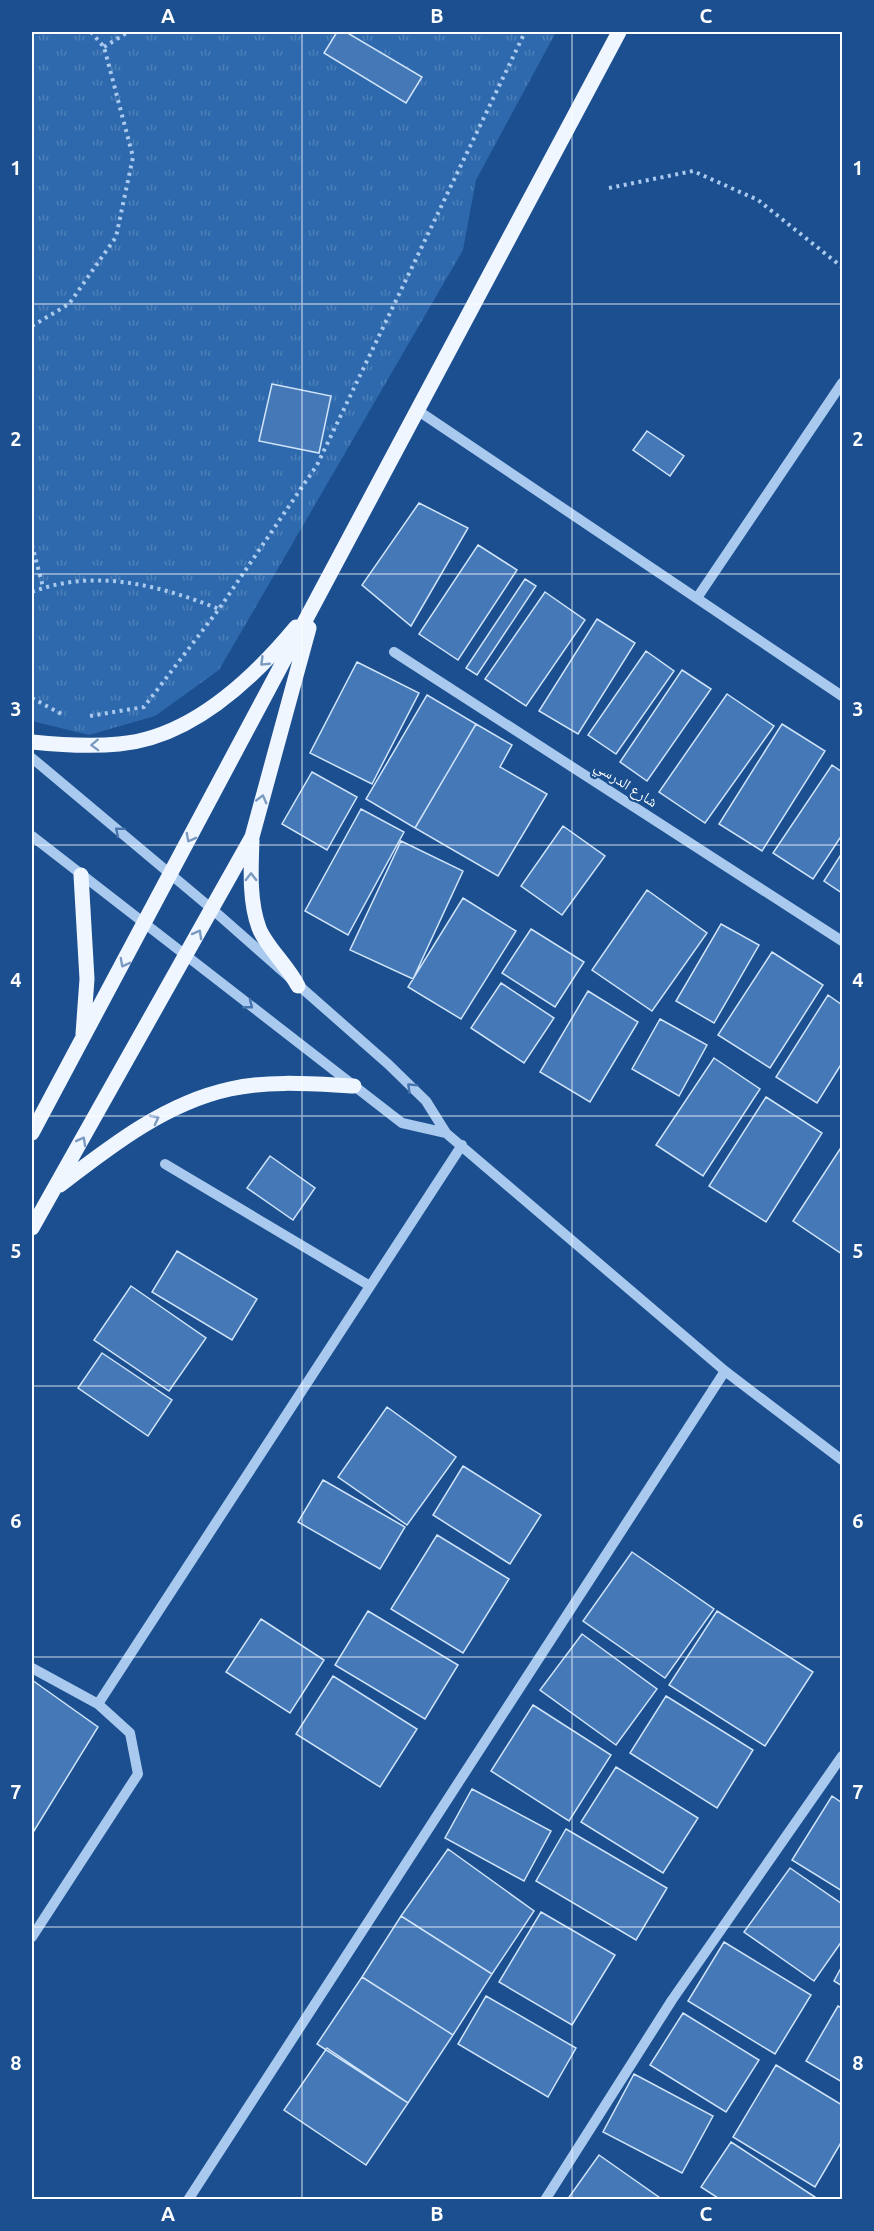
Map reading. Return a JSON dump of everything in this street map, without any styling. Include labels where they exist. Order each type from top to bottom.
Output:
[{"type":"main road","points":[[32,1133],[619,32]]},
{"type":"main road","points":[[32,742],[71,746],[121,744],[167,733],[205,711],[243,682],[278,649],[316,602]]},
{"type":"main road","points":[[32,1227],[252,837],[316,602]]},
{"type":"main road","points":[[252,837],[251,888],[259,929],[291,972],[298,986]]},
{"type":"main road","points":[[81,875],[87,979],[82,1041]]},
{"type":"main road","points":[[56,1188],[109,1147],[194,1098],[232,1088],[270,1084],[354,1086]]},
{"type":"street","points":[[697,598],[843,383]]},
{"type":"street","points":[[417,410],[843,696]]},
{"type":"street","name":"شارع الدرسي","points":[[394,652],[843,941]]},
{"type":"street","points":[[32,758],[212,909],[426,1101],[446,1133],[724,1371],[843,1460]]},
{"type":"street","points":[[32,836],[402,1123],[446,1133]]},
{"type":"street","points":[[98,1704],[462,1145]]},
{"type":"street","points":[[165,1164],[370,1286]]},
{"type":"street","points":[[188,2199],[724,1371]]},
{"type":"street","points":[[32,1668],[98,1704],[130,1733],[138,1774],[32,1937]]},
{"type":"street","points":[[545,2199],[672,2000],[843,1756]]},
{"type":"path","points":[[32,326],[69,304],[116,237],[133,157],[104,47],[91,32]]},
{"type":"path","points":[[104,47],[128,32]]},
{"type":"path","points":[[81,717],[144,707],[219,609],[317,465],[525,32]]},
{"type":"path","points":[[609,188],[693,171],[759,200],[843,267]]},
{"type":"path","points":[[32,545],[43,587]]},
{"type":"path","points":[[32,592],[43,587],[83,580],[130,582],[174,591],[219,609]]},
{"type":"path","points":[[32,698],[70,719]]},
{"type":"green space","points":[[32,32],[556,32],[476,180],[463,250],[219,670],[155,716],[89,735],[32,721]]},
{"type":"building","points":[[337,32],[346,32],[422,77],[406,103],[324,53]]},
{"type":"building","points":[[272,384],[331,396],[319,453],[259,441]]},
{"type":"building","points":[[647,431],[684,456],[670,476],[633,450]]},
{"type":"building","points":[[419,503],[468,528],[411,626],[362,585]]},
{"type":"building","points":[[478,545],[517,570],[458,660],[419,634]]},
{"type":"building","points":[[525,579],[536,586],[477,675],[466,668]]},
{"type":"building","points":[[545,592],[585,620],[526,706],[485,679]]},
{"type":"building","points":[[597,619],[635,643],[578,734],[539,711]]},
{"type":"building","points":[[646,651],[674,671],[616,754],[588,735]]},
{"type":"building","points":[[357,662],[419,693],[372,784],[310,753]]},
{"type":"building","points":[[682,670],[711,689],[647,781],[620,762]]},
{"type":"building","points":[[727,694],[774,726],[705,823],[659,792]]},
{"type":"building","points":[[427,695],[476,724],[415,828],[366,799]]},
{"type":"building","points":[[476,724],[512,745],[500,767],[547,794],[498,876],[415,828]]},
{"type":"building","points":[[782,724],[825,751],[762,851],[719,824]]},
{"type":"building","points":[[832,765],[842,772],[842,835],[813,879],[773,853]]},
{"type":"building","points":[[312,772],[357,797],[327,850],[282,824]]},
{"type":"building","points":[[361,809],[404,832],[348,935],[305,911]]},
{"type":"building","points":[[563,826],[605,856],[562,915],[521,886]]},
{"type":"building","points":[[401,841],[463,871],[413,979],[350,950]]},
{"type":"building","points":[[842,853],[842,893],[824,881]]},
{"type":"building","points":[[647,890],[707,933],[652,1011],[592,970]]},
{"type":"building","points":[[463,898],[516,931],[461,1019],[408,987]]},
{"type":"building","points":[[721,924],[759,945],[714,1023],[676,1001]]},
{"type":"building","points":[[531,929],[584,962],[555,1007],[502,973]]},
{"type":"building","points":[[772,952],[823,985],[770,1068],[718,1035]]},
{"type":"building","points":[[501,983],[554,1018],[524,1063],[471,1028]]},
{"type":"building","points":[[588,991],[638,1022],[590,1102],[540,1072]]},
{"type":"building","points":[[828,995],[842,1005],[842,1063],[817,1103],[776,1077]]},
{"type":"building","points":[[660,1019],[707,1045],[679,1096],[632,1069]]},
{"type":"building","points":[[714,1058],[760,1089],[703,1176],[656,1145]]},
{"type":"building","points":[[766,1097],[822,1133],[766,1222],[709,1186]]},
{"type":"building","points":[[842,1146],[842,1254],[793,1221]]},
{"type":"building","points":[[270,1156],[315,1188],[293,1220],[247,1188]]},
{"type":"building","points":[[177,1251],[257,1299],[232,1340],[152,1292]]},
{"type":"building","points":[[131,1286],[206,1338],[169,1391],[94,1340]]},
{"type":"building","points":[[102,1353],[172,1400],[148,1436],[78,1388]]},
{"type":"building","points":[[387,1407],[456,1457],[407,1525],[338,1477]]},
{"type":"building","points":[[463,1466],[541,1515],[510,1564],[433,1515]]},
{"type":"building","points":[[323,1480],[405,1527],[380,1569],[298,1522]]},
{"type":"building","points":[[437,1535],[509,1579],[463,1653],[391,1609]]},
{"type":"building","points":[[632,1552],[714,1609],[665,1678],[583,1621]]},
{"type":"building","points":[[368,1611],[458,1665],[425,1719],[335,1665]]},
{"type":"building","points":[[717,1611],[813,1672],[765,1746],[669,1685]]},
{"type":"building","points":[[261,1619],[324,1660],[290,1713],[226,1672]]},
{"type":"building","points":[[582,1634],[657,1689],[616,1745],[540,1690]]},
{"type":"building","points":[[333,1676],[417,1729],[380,1787],[296,1734]]},
{"type":"building","points":[[32,1680],[98,1727],[32,1834]]},
{"type":"building","points":[[666,1696],[753,1750],[717,1808],[630,1753]]},
{"type":"building","points":[[533,1705],[611,1755],[569,1821],[491,1771]]},
{"type":"building","points":[[616,1767],[698,1818],[663,1873],[581,1822]]},
{"type":"building","points":[[472,1789],[551,1831],[524,1881],[445,1838]]},
{"type":"building","points":[[832,1796],[842,1803],[842,1891],[792,1860]]},
{"type":"building","points":[[566,1829],[667,1888],[636,1940],[536,1881]]},
{"type":"building","points":[[448,1849],[534,1911],[492,1974],[401,1916]]},
{"type":"building","points":[[790,1868],[842,1904],[842,1941],[814,1981],[744,1932]]},
{"type":"building","points":[[541,1912],[615,1955],[572,2025],[499,1982]]},
{"type":"building","points":[[401,1916],[492,1974],[453,2035],[362,1977]]},
{"type":"building","points":[[724,1942],[811,1995],[775,2054],[688,2001]]},
{"type":"building","points":[[842,1966],[842,1986],[834,1981]]},
{"type":"building","points":[[362,1977],[453,2035],[408,2103],[317,2044]]},
{"type":"building","points":[[486,1996],[576,2048],[548,2097],[458,2044]]},
{"type":"building","points":[[838,2006],[842,2008],[842,2082],[806,2061]]},
{"type":"building","points":[[683,2013],[759,2060],[726,2112],[650,2065]]},
{"type":"building","points":[[327,2048],[408,2103],[366,2165],[284,2110]]},
{"type":"building","points":[[776,2065],[842,2105],[842,2141],[815,2187],[733,2137]]},
{"type":"building","points":[[634,2074],[713,2116],[682,2173],[603,2132]]},
{"type":"building","points":[[731,2142],[815,2197],[813,2200],[721,2200],[701,2187]]},
{"type":"building","points":[[599,2155],[663,2200],[567,2200]]}]
